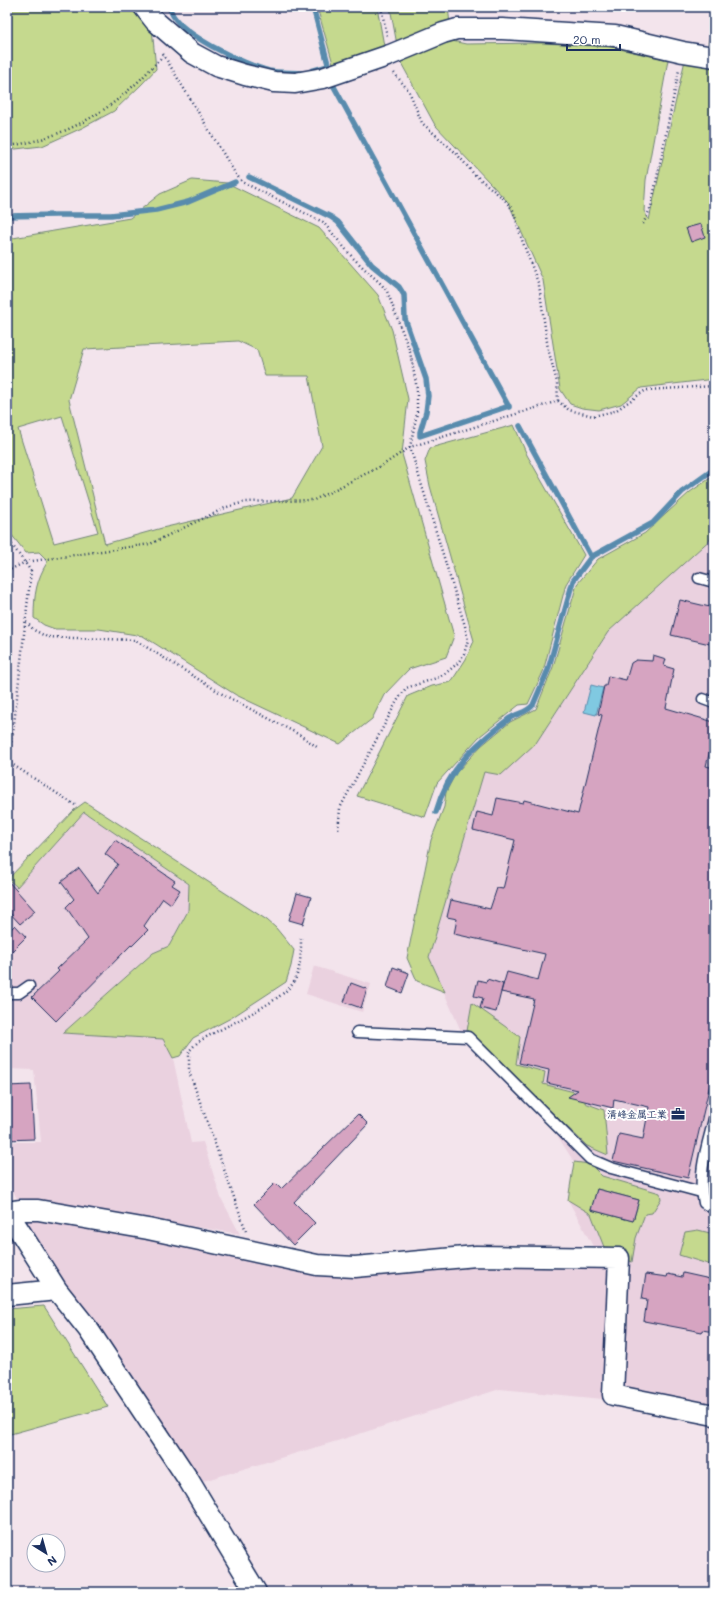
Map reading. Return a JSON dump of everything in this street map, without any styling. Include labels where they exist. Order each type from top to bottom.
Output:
[{"type":"street","points":[[151,12],[192,53],[216,66],[274,82],[295,83],[323,78],[387,56],[443,33],[457,29],[615,36],[683,52],[714,57]]},
{"type":"street","points":[[256,1592],[188,1479],[88,1329],[57,1290],[7,1212],[38,1210],[148,1230],[317,1265],[355,1267],[476,1256],[619,1258],[612,1394],[714,1415]]},
{"type":"street","points":[[7,1295],[57,1290]]},
{"type":"lane","points":[[699,578],[714,582]]},
{"type":"lane","points":[[703,700],[714,703]]},
{"type":"lane","points":[[7,993],[19,993],[29,986]]},
{"type":"lane","points":[[357,1032],[468,1037],[590,1159],[611,1168],[701,1192]]},
{"type":"lane","points":[[714,1119],[701,1174],[701,1192],[704,1203],[714,1209]]},
{"type":"path","points":[[381,7],[388,65],[409,90],[422,123],[456,154],[474,174],[504,199],[513,210],[522,240],[539,285],[548,349],[557,382],[558,401]]},
{"type":"path","points":[[160,49],[235,173],[242,182],[323,222],[352,258],[387,291],[410,352],[417,389],[417,412],[410,447],[468,640],[464,654],[458,663],[437,678],[406,688],[397,701],[340,808],[338,832]]},
{"type":"path","points":[[643,224],[651,207],[683,52]]},
{"type":"path","points":[[7,146],[28,143],[78,125],[108,107],[131,88],[164,55]]},
{"type":"path","points":[[558,401],[570,410],[593,416],[615,412],[646,390],[714,386]]},
{"type":"path","points":[[7,571],[26,562],[150,544],[227,507],[245,502],[314,500],[382,465],[410,447],[558,401]]},
{"type":"path","points":[[7,538],[26,562],[31,571],[13,733],[7,760],[75,805]]},
{"type":"path","points":[[26,622],[34,630],[47,637],[135,640],[224,695],[300,735],[317,747]]},
{"type":"path","points":[[254,1251],[189,1072],[189,1051],[201,1040],[230,1026],[287,991],[295,981],[302,960],[301,938]]},
{"type":"shaded area","points":[[714,536],[714,1408],[621,1390],[626,1252],[595,1250],[568,1200],[574,1162],[550,1124],[464,1038],[429,958],[484,772],[536,743],[608,632]]},
{"type":"shaded area","points":[[84,812],[189,885],[188,911],[169,946],[153,953],[63,1033],[163,1039],[173,1058],[191,1143],[203,1142],[221,1198],[240,1234],[17,1198],[7,1181],[7,1142],[41,1142],[34,1070],[7,1069],[7,880],[17,887]]},
{"type":"shaded area","points":[[314,966],[371,984],[362,1012],[306,994]]},
{"type":"shaded area","points":[[20,1217],[54,1219],[306,1269],[466,1264],[612,1268],[603,1399],[500,1389],[337,1441],[200,1482],[182,1452]]},
{"type":"green space","points":[[7,7],[150,7],[156,69],[114,111],[82,128],[42,146],[7,150]]},
{"type":"green space","points":[[317,7],[377,7],[384,46],[378,50],[334,67]]},
{"type":"green space","points":[[390,7],[448,7],[452,41],[466,44],[542,43],[607,46],[668,60],[646,180],[644,211],[649,220],[685,60],[714,64],[714,379],[641,388],[621,404],[599,410],[582,408],[570,404],[560,389],[543,280],[508,202],[435,125],[400,61]]},
{"type":"green space","points":[[714,14],[714,46],[708,44]]},
{"type":"green space","points":[[192,180],[227,183],[319,228],[378,295],[392,330],[408,399],[402,454],[454,636],[446,657],[409,669],[384,695],[372,719],[340,744],[236,695],[143,636],[99,629],[55,629],[44,625],[34,618],[36,588],[48,561],[39,552],[26,553],[7,529],[7,239],[130,218],[160,194]],"holes":[[[238,341],[257,350],[265,376],[309,376],[322,446],[292,498],[162,528],[105,544],[69,400],[84,349]],[[62,416],[98,532],[54,543],[18,429]]]},
{"type":"green space","points":[[514,425],[527,455],[584,555],[566,584],[543,672],[528,704],[519,705],[479,737],[437,783],[425,817],[357,796],[408,696],[432,686],[451,682],[466,659],[474,641],[430,486],[425,461],[430,448]]},
{"type":"green space","points":[[714,477],[714,536],[608,632],[536,743],[501,775],[484,772],[429,957],[445,992],[417,981],[407,958],[431,840],[444,807],[446,792],[456,773],[481,746],[510,722],[536,709],[553,667],[577,584],[598,559],[645,533],[690,492]]},
{"type":"green space","points":[[85,802],[267,920],[276,928],[294,950],[286,982],[231,1018],[193,1038],[180,1056],[173,1058],[163,1039],[63,1033],[153,953],[169,946],[188,911],[189,884],[84,812],[17,887],[8,879],[74,810]]},
{"type":"green space","points":[[472,1003],[520,1037],[516,1064],[545,1072],[543,1084],[586,1095],[585,1103],[604,1110],[608,1155],[587,1146],[467,1031]]},
{"type":"green space","points":[[574,1162],[590,1164],[602,1176],[660,1193],[661,1199],[652,1213],[645,1214],[636,1238],[632,1262],[626,1259],[627,1249],[604,1247],[591,1214],[568,1200]],"holes":[[[597,1189],[639,1200],[633,1221],[591,1210]]]},
{"type":"green space","points":[[698,1230],[714,1234],[714,1266],[679,1255],[685,1232]]},
{"type":"green space","points":[[44,1306],[108,1407],[7,1435],[7,1309]]},
{"type":"water","points":[[591,685],[603,688],[596,715],[584,712]]},
{"type":"building","points":[[701,224],[705,237],[691,242],[686,228]]},
{"type":"building","points":[[680,600],[714,608],[714,645],[671,635]]},
{"type":"building","points":[[653,655],[666,659],[664,666],[674,669],[666,708],[714,722],[714,735],[706,766],[714,768],[714,1067],[688,1178],[613,1161],[619,1134],[643,1139],[649,1107],[614,1099],[613,1108],[568,1097],[578,1090],[547,1083],[549,1070],[519,1063],[534,999],[501,992],[507,972],[538,980],[545,954],[454,934],[457,919],[447,917],[451,900],[490,909],[497,888],[503,889],[515,840],[473,830],[477,812],[493,816],[497,798],[523,803],[524,800],[578,814],[602,715],[598,714],[604,686],[606,686],[608,676],[626,680],[631,663],[636,660],[652,661]]},
{"type":"building","points":[[115,840],[175,881],[172,885],[180,890],[171,904],[163,898],[144,926],[148,930],[132,946],[131,945],[56,1021],[32,997],[59,971],[57,969],[88,939],[66,907],[74,899],[61,882],[79,868],[98,893],[118,864],[105,854]]},
{"type":"building","points":[[7,880],[35,911],[20,924],[7,910]]},
{"type":"building","points":[[297,893],[311,897],[303,924],[289,920]]},
{"type":"building","points":[[15,925],[26,937],[7,956],[7,933]]},
{"type":"building","points":[[393,967],[409,973],[402,993],[387,987]]},
{"type":"building","points":[[487,979],[503,984],[496,1012],[480,1008],[483,998],[474,996],[478,980],[486,982]]},
{"type":"building","points":[[351,983],[367,989],[361,1008],[344,1002]]},
{"type":"building","points":[[31,1085],[34,1139],[7,1140],[7,1086]]},
{"type":"building","points":[[358,1114],[368,1124],[294,1202],[315,1223],[293,1245],[254,1204],[275,1183],[281,1189]]},
{"type":"building","points":[[597,1189],[639,1200],[633,1221],[591,1210]]},
{"type":"building","points":[[683,1273],[710,1279],[709,1285],[714,1286],[714,1332],[702,1330],[702,1332],[644,1321],[647,1300],[642,1299],[646,1274],[667,1277],[668,1274],[682,1277]]},
{"type":"waterway","points":[[170,7],[174,17],[183,27],[196,37],[228,55],[258,68],[269,71],[303,73]]},
{"type":"waterway","points":[[313,7],[328,64]]},
{"type":"waterway","points":[[311,71],[328,66]]},
{"type":"waterway","points":[[332,83],[509,407]]},
{"type":"waterway","points":[[249,177],[331,217],[338,222],[372,265],[399,287],[404,295],[405,319],[426,379],[428,396],[420,436],[509,406]]},
{"type":"waterway","points":[[7,216],[111,215],[156,210],[188,202],[235,182]]},
{"type":"waterway","points":[[520,426],[591,557]]},
{"type":"waterway","points":[[436,812],[441,796],[455,770],[464,759],[485,738],[510,718],[526,711],[533,705],[548,670],[573,581],[591,557],[653,523],[682,492],[710,472],[714,471]]},
{"type":"place","name":"清峰金属工業","points":[[678,1114]]}]
